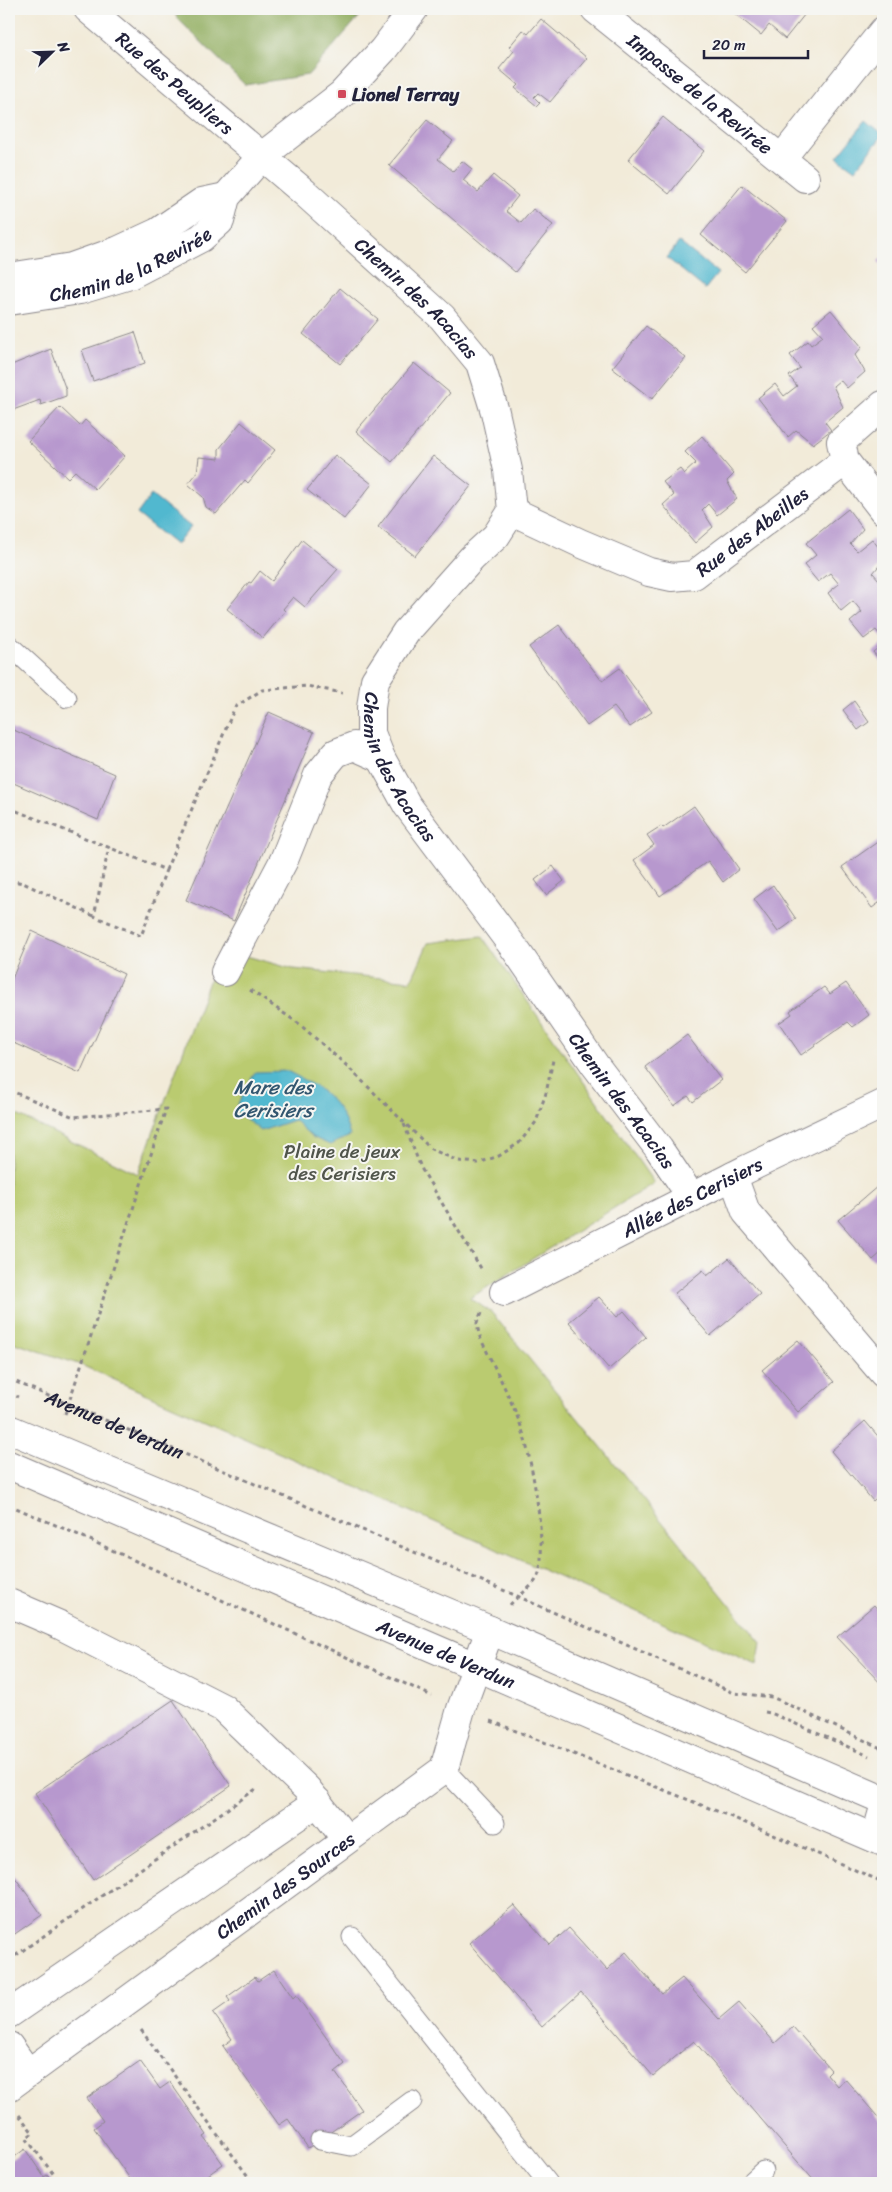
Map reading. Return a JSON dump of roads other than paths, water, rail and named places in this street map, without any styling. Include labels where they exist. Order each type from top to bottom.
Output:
[{"type":"street","name":"Rue des Peupliers","points":[[88,9],[262,156]]},
{"type":"street","name":"Chemin de la Revirée","points":[[9,301],[80,290],[130,275],[201,238],[220,221],[226,197],[262,156],[342,94],[383,50],[414,9]]},
{"type":"street","name":"Impasse de la Revirée","points":[[595,9],[805,178]]},
{"type":"street","points":[[782,158],[883,31]]},
{"type":"street","name":"Chemin des Acacias","points":[[262,156],[442,317],[480,363],[497,422],[508,470],[512,511],[496,536],[472,558],[406,632],[376,680],[371,708],[371,733],[381,758],[407,805],[515,949],[562,1018],[692,1198]]},
{"type":"street","name":"Chemin de la Revirée","points":[[9,277],[72,266],[117,252],[158,232],[202,202],[226,197]]},
{"type":"street","points":[[883,405],[841,442],[846,462],[883,510]]},
{"type":"street","name":"Rue des Abeilles","points":[[512,511],[580,543],[649,572],[672,577],[694,575],[846,462]]},
{"type":"street","points":[[225,972],[284,860],[318,775],[336,753],[354,746],[381,758]]},
{"type":"street","name":"Allée des Cerisiers","points":[[504,1292],[733,1176],[883,1104]]},
{"type":"street","points":[[733,1176],[746,1212],[883,1373]]},
{"type":"street","name":"Avenue de Verdun","points":[[9,1430],[490,1630],[883,1798]]},
{"type":"street","name":"Avenue de Verdun","points":[[9,1465],[476,1665],[877,1840]]},
{"type":"street","points":[[9,1603],[60,1625],[223,1708],[318,1802],[346,1839]]},
{"type":"street","points":[[444,1769],[460,1709],[490,1630]]},
{"type":"street","name":"Chemin des Sources","points":[[18,2090],[122,2004],[444,1769]]},
{"type":"street","points":[[9,2014],[318,1802]]},
{"type":"street","points":[[9,2046],[18,2090]]},
{"type":"lane","points":[[9,645],[67,698]]},
{"type":"lane","points":[[444,1769],[495,1823]]},
{"type":"lane","points":[[877,1840],[883,1798]]},
{"type":"lane","points":[[352,1937],[548,2183]]},
{"type":"lane","points":[[320,2140],[351,2146],[412,2101]]},
{"type":"water","points":[[866,121],[883,135],[855,170],[837,157]]},
{"type":"water","points":[[679,242],[718,273],[705,289],[667,258]]},
{"type":"water","points":[[151,495],[191,527],[176,545],[137,514]]},
{"type":"water","name":"Mare des Cerisiers","points":[[287,1071],[319,1089],[334,1103],[341,1112],[350,1136],[330,1145],[312,1137],[294,1120],[261,1131],[235,1110],[255,1072]]},
{"type":"place","name":"Lionel Terray","points":[[342,94]]},
{"type":"park label","name":"Plaine de jeux des Cerisiers","points":[[342,1162]]}]
